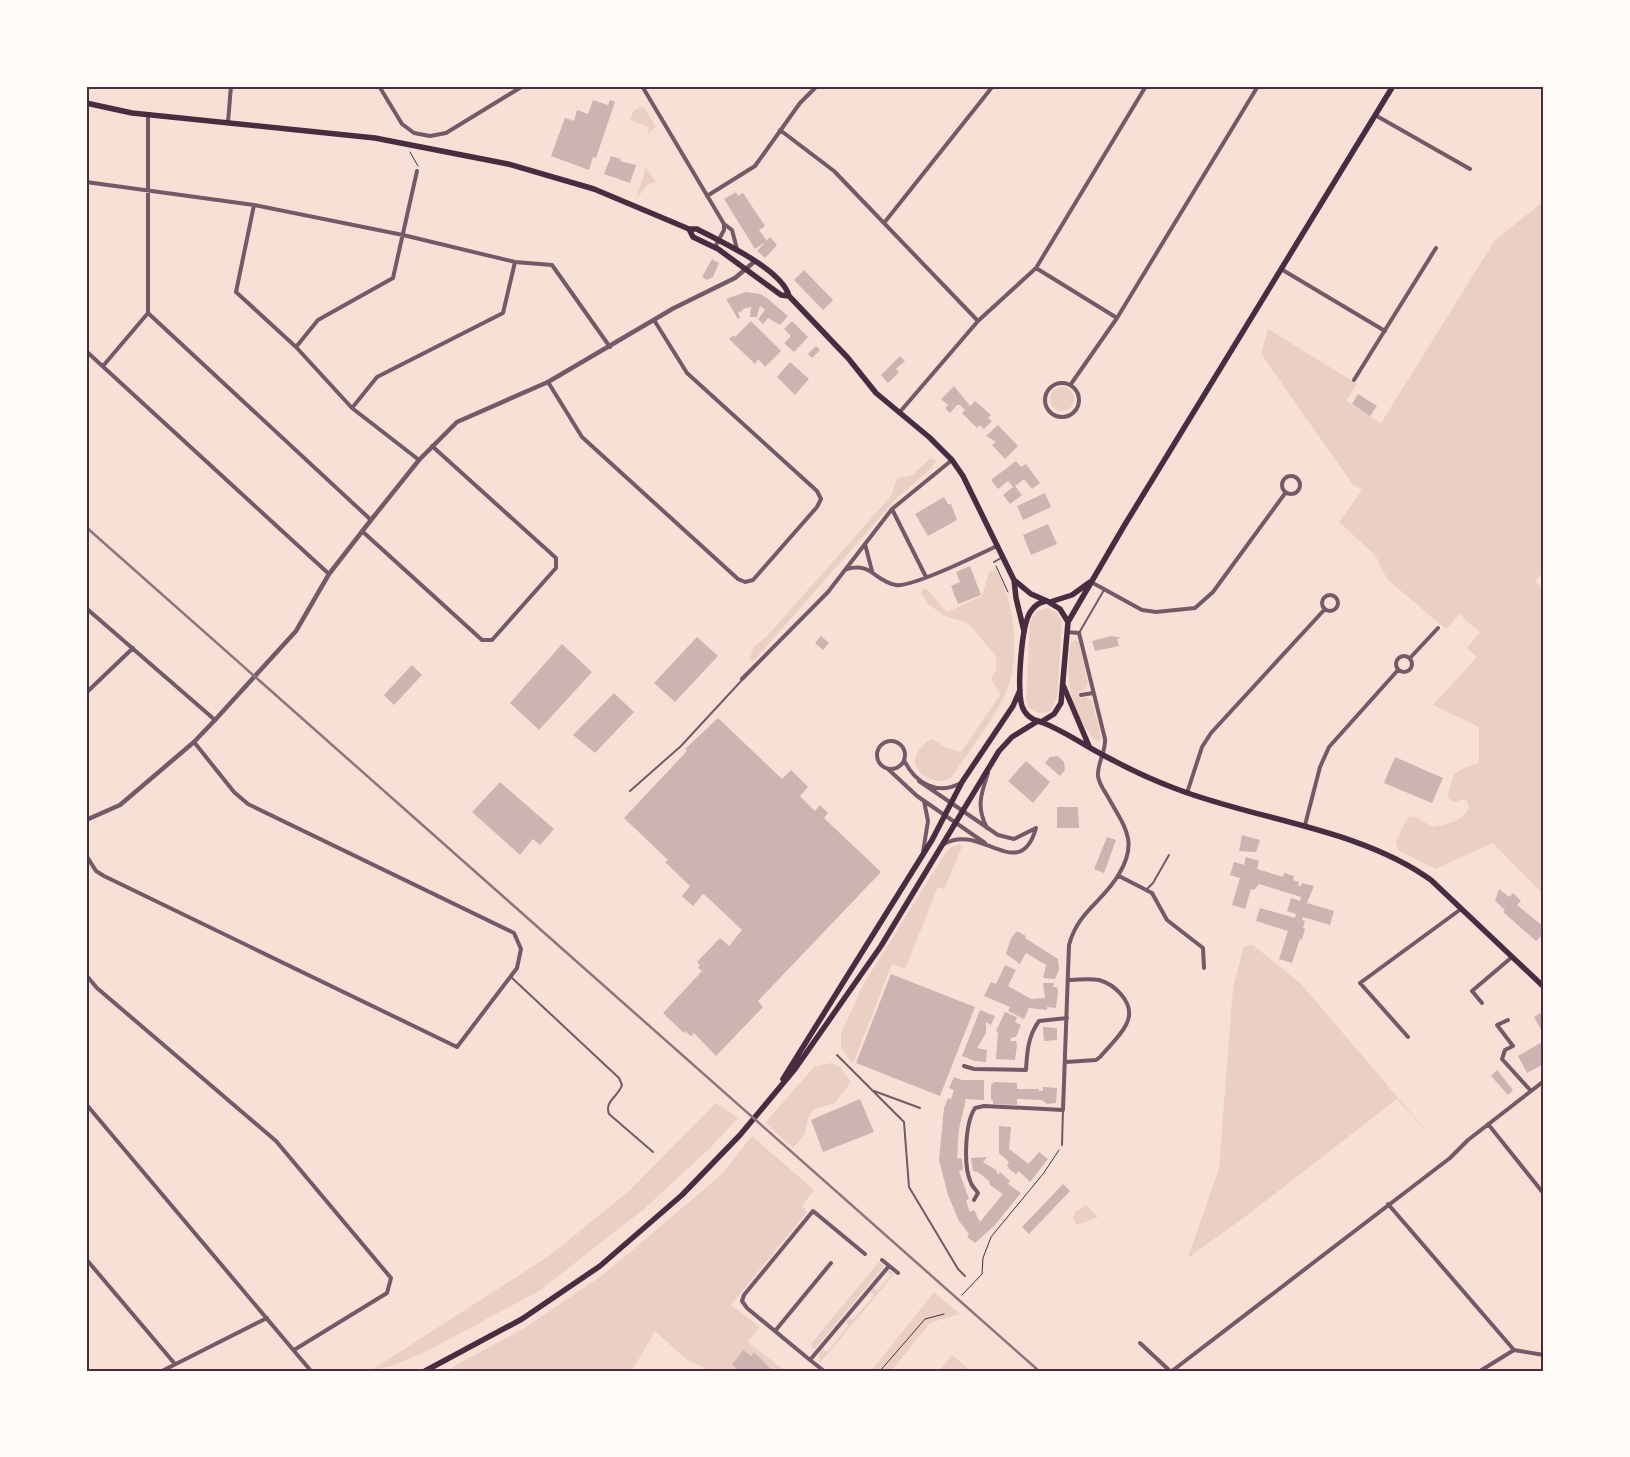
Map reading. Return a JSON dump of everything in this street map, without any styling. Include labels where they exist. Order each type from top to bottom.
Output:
[{"type":"main road","points":[[424,1370],[522,1319],[600,1266],[682,1194],[740,1135],[795,1069],[876,953],[992,761],[1012,737],[1057,711],[1061,703],[1068,622],[1087,592],[1090,582],[1393,86]]},
{"type":"main road","points":[[86,103],[148,114],[410,144],[508,164],[594,189],[689,229],[697,229],[719,240],[754,262],[787,287],[789,296],[848,358],[876,393],[929,437],[952,460],[963,476],[1014,580],[1016,598],[1024,631]]},
{"type":"main road","points":[[689,229],[693,236],[715,247],[781,295],[789,296]]},
{"type":"main road","points":[[1014,580],[1031,594],[1063,611],[1068,622]]},
{"type":"main road","points":[[1090,582],[1072,595],[1037,604],[1031,610],[1024,631],[1020,690],[1024,711],[1030,717],[1062,730],[1103,756],[1187,793],[1285,822],[1305,825],[1381,853],[1413,869],[1431,880],[1544,987]]},
{"type":"main road","points":[[1063,685],[1089,746]]},
{"type":"main road","points":[[781,1084],[790,1065],[946,816],[962,782],[1013,706],[1020,690]]},
{"type":"street","points":[[228,122],[231,86]]},
{"type":"street","points":[[379,86],[399,120],[414,133],[430,136],[446,133],[523,86]]},
{"type":"street","points":[[642,86],[724,224],[732,230],[737,251]]},
{"type":"street","points":[[707,196],[755,166],[800,103],[817,86]]},
{"type":"street","points":[[884,223],[993,86]]},
{"type":"street","points":[[899,413],[978,322],[1036,268],[1146,86]]},
{"type":"street","points":[[1071,384],[1116,318],[1258,86]]},
{"type":"street","points":[[102,366],[148,313],[148,114]]},
{"type":"street","points":[[1375,115],[1470,169]]},
{"type":"street","points":[[780,130],[834,171],[978,322]]},
{"type":"street","points":[[296,347],[318,320],[393,278],[417,171]]},
{"type":"street","points":[[86,182],[254,205],[403,235],[514,262],[552,265],[610,347]]},
{"type":"street","points":[[254,205],[236,292],[296,347],[352,408],[419,460]]},
{"type":"street","points":[[715,247],[724,224]]},
{"type":"street","points":[[1354,380],[1436,248]]},
{"type":"street","points":[[352,408],[377,377],[503,313],[514,262]]},
{"type":"street","points":[[86,820],[120,805],[194,742],[215,720],[296,631],[329,574],[362,531],[419,460],[457,422],[548,382],[654,320],[735,278],[747,270],[754,262]]},
{"type":"street","points":[[1036,268],[1116,318]]},
{"type":"street","points":[[1281,269],[1384,331]]},
{"type":"street","points":[[148,313],[371,520]]},
{"type":"street","points":[[548,382],[582,437],[738,579],[745,582],[753,580],[817,507],[821,499],[817,491],[687,373],[654,320]]},
{"type":"street","points":[[86,351],[329,574]]},
{"type":"street","points":[[1061,382],[1071,384],[1078,394],[1077,409],[1064,417],[1052,414],[1045,401],[1048,389],[1061,382]]},
{"type":"street","points":[[362,531],[482,640],[492,640],[556,568],[556,558],[432,446]]},
{"type":"street","points":[[742,680],[828,592],[892,509],[952,460]]},
{"type":"street","points":[[1289,476],[1295,477],[1300,484],[1298,490],[1292,494],[1286,492],[1282,486],[1284,480],[1289,476]]},
{"type":"street","points":[[1090,582],[1142,610],[1156,612],[1195,608],[1213,592],[1286,492]]},
{"type":"street","points":[[892,509],[926,577]]},
{"type":"street","points":[[865,543],[872,571]]},
{"type":"street","points":[[847,569],[856,567],[872,571],[885,582],[894,585],[904,585],[997,546]]},
{"type":"street","points":[[1330,595],[1335,596],[1339,604],[1336,609],[1331,611],[1325,609],[1322,603],[1324,598],[1330,595]]},
{"type":"street","points":[[86,608],[215,720]]},
{"type":"street","points":[[1187,793],[1202,747],[1211,733],[1325,609]]},
{"type":"street","points":[[1410,658],[1438,628]]},
{"type":"street","points":[[974,1200],[978,1192],[971,1183],[966,1157],[969,1117],[975,1108],[984,1106],[1063,1110],[1069,946],[1075,926],[1119,876],[1127,855],[1130,838],[1100,782],[1098,770],[1103,756],[1105,739],[1079,633],[1067,632]]},
{"type":"street","points":[[86,693],[133,648]]},
{"type":"street","points":[[1404,656],[1410,658],[1413,664],[1411,670],[1405,673],[1398,670],[1396,664],[1398,658],[1404,656]]},
{"type":"street","points":[[1305,825],[1320,767],[1329,747],[1398,670]]},
{"type":"street","points":[[1081,695],[1093,693]]},
{"type":"street","points":[[888,769],[896,768],[904,760],[905,754],[901,745],[893,741],[885,741],[879,746],[876,757],[879,764],[888,769],[923,800],[955,823],[1001,852],[1018,851],[1033,840],[1036,828],[1014,839],[998,835],[961,812],[919,781],[912,775],[904,760]]},
{"type":"street","points":[[86,854],[96,871],[104,876],[457,1047],[517,968],[521,949],[514,933],[248,804],[234,792],[194,742]]},
{"type":"street","points":[[987,828],[981,816],[979,797],[992,761]]},
{"type":"street","points":[[919,781],[941,788],[962,782]]},
{"type":"street","points":[[923,800],[928,821],[923,852]]},
{"type":"street","points":[[943,844],[962,837],[985,843]]},
{"type":"street","points":[[1119,876],[1152,893],[1169,922],[1203,948],[1204,968]]},
{"type":"street","points":[[1408,1037],[1360,983],[1461,909]]},
{"type":"street","points":[[1482,1003],[1472,991],[1512,957]]},
{"type":"street","points":[[86,976],[97,988],[276,1141],[390,1278],[387,1293],[294,1350]]},
{"type":"street","points":[[1066,1062],[1096,1060],[1100,1057],[1122,1031],[1130,1014],[1126,1000],[1109,984],[1096,979],[1068,980]]},
{"type":"street","points":[[964,1066],[974,1069],[1026,1070],[1027,1047],[1032,1031],[1039,1021],[1067,1018]]},
{"type":"street","points":[[1508,1020],[1497,1025],[1513,1046],[1506,1050],[1502,1059],[1531,1091]]},
{"type":"street","points":[[1140,1343],[1171,1371],[1450,1158],[1488,1124],[1544,1081]]},
{"type":"street","points":[[86,1104],[311,1371]]},
{"type":"street","points":[[1488,1124],[1544,1194]]},
{"type":"street","points":[[1388,1204],[1514,1350],[1544,1355]]},
{"type":"street","points":[[824,1371],[747,1308],[742,1301],[744,1295],[813,1211],[866,1254]]},
{"type":"street","points":[[86,1259],[175,1364]]},
{"type":"street","points":[[882,1260],[898,1273]]},
{"type":"street","points":[[775,1332],[832,1263]]},
{"type":"street","points":[[810,1360],[889,1266]]},
{"type":"street","points":[[162,1371],[267,1318]]},
{"type":"street","points":[[1480,1371],[1514,1350]]},
{"type":"lane","points":[[994,562],[1002,557]]},
{"type":"lane","points":[[1079,633],[1104,590]]},
{"type":"lane","points":[[630,792],[680,746],[742,680]]},
{"type":"lane","points":[[1146,890],[1153,883],[1169,855]]},
{"type":"lane","points":[[511,976],[619,1078],[622,1085],[620,1091],[609,1103],[607,1108],[609,1114],[653,1152]]},
{"type":"lane","points":[[837,1055],[904,1122],[909,1187],[958,1270],[965,1276]]},
{"type":"lane","points":[[874,1091],[920,1108]]},
{"type":"lane","points":[[1062,1145],[1063,1110]]},
{"type":"path","points":[[410,144],[409,151],[419,164],[417,171]]},
{"type":"path","points":[[994,562],[1011,599]]},
{"type":"path","points":[[962,1295],[982,1274],[983,1258],[991,1237],[1043,1174],[1062,1145]]},
{"type":"path","points":[[880,1371],[925,1319],[944,1314]]},
{"type":"shaded area","points":[[643,106],[656,127],[647,134],[649,127],[630,120],[634,110]]},
{"type":"shaded area","points":[[645,166],[656,182],[648,184],[636,197],[644,176]]},
{"type":"shaded area","points":[[1544,201],[1544,570],[1535,582],[1544,588],[1544,895],[1493,843],[1435,869],[1398,850],[1396,841],[1408,817],[1414,816],[1432,827],[1458,819],[1469,808],[1466,799],[1453,802],[1447,797],[1454,774],[1466,767],[1479,763],[1479,727],[1433,705],[1477,657],[1467,648],[1480,632],[1459,614],[1446,629],[1387,579],[1375,555],[1339,522],[1362,490],[1353,485],[1261,354],[1268,329],[1357,384],[1346,401],[1381,423],[1495,240]]},
{"type":"shaded area","points":[[1062,387],[1071,390],[1074,399],[1071,408],[1062,411],[1053,408],[1050,399],[1053,390]]},
{"type":"shaded area","points":[[931,458],[936,461],[933,467],[897,498],[755,660],[750,659],[753,648],[767,636],[891,496],[897,478],[912,475]]},
{"type":"shaded area","points":[[995,569],[1002,580],[1007,594],[1013,625],[1014,657],[1009,684],[991,720],[951,778],[937,781],[930,779],[918,770],[915,764],[920,749],[932,739],[945,747],[961,752],[1000,695],[991,679],[996,670],[996,656],[967,623],[945,616],[929,605],[921,593],[923,589],[928,590],[947,612],[982,596],[989,572]]},
{"type":"shaded area","points":[[1048,608],[1057,613],[1062,622],[1057,698],[1050,711],[1038,713],[1029,707],[1026,700],[1030,622],[1035,612]]},
{"type":"shaded area","points":[[1076,640],[1079,642],[1088,683],[1085,690],[1078,692],[1080,699],[1087,697],[1092,701],[1101,738],[1100,741],[1096,741],[1087,730],[1075,707],[1072,695],[1068,669],[1069,655],[1071,642]]},
{"type":"shaded area","points":[[961,844],[962,847],[944,889],[938,887],[906,967],[903,968],[892,964],[853,1064],[841,1048],[841,1033],[863,985],[946,852],[953,846]]},
{"type":"shaded area","points":[[1253,945],[1301,984],[1435,1141],[1397,1099],[1250,1213],[1188,1258],[1219,1168],[1233,987],[1244,946]]},
{"type":"shaded area","points":[[831,1063],[840,1067],[851,1082],[835,1103],[814,1109],[808,1118],[805,1134],[793,1148],[765,1123],[814,1067]]},
{"type":"shaded area","points":[[716,1103],[738,1118],[708,1150],[644,1209],[539,1291],[429,1350],[392,1366],[370,1371],[549,1256],[629,1191]]},
{"type":"shaded area","points":[[752,1136],[814,1190],[802,1206],[807,1212],[731,1305],[760,1327],[748,1342],[785,1371],[710,1371],[686,1359],[655,1331],[632,1371],[446,1371],[526,1327],[604,1274],[722,1174]]},
{"type":"shaded area","points":[[1086,1205],[1098,1217],[1077,1225],[1073,1219],[1075,1212]]},
{"type":"shaded area","points":[[879,1262],[884,1266],[815,1349],[810,1345]]},
{"type":"shaded area","points":[[889,1270],[894,1274],[820,1363],[819,1354],[823,1349],[827,1352],[849,1325],[846,1322],[850,1318],[853,1320],[874,1295],[871,1292],[874,1288],[877,1291],[891,1275],[887,1272]]},
{"type":"shaded area","points":[[934,1292],[960,1314],[930,1323],[891,1371],[871,1371]]},
{"type":"shaded area","points":[[952,1355],[971,1371],[939,1371]]},
{"type":"building","points":[[593,100],[608,105],[610,100],[615,102],[596,158],[593,157],[589,170],[551,156],[565,118],[574,121],[577,110],[588,114]]},
{"type":"building","points":[[611,156],[621,159],[620,161],[636,165],[630,183],[604,174]]},
{"type":"building","points":[[736,192],[738,196],[743,193],[765,226],[759,230],[767,241],[755,249],[724,199]]},
{"type":"building","points":[[770,237],[777,245],[765,258],[757,251]]},
{"type":"building","points":[[712,259],[719,263],[713,277],[707,280],[702,277]]},
{"type":"building","points":[[804,270],[833,300],[823,310],[794,280]]},
{"type":"building","points":[[746,292],[760,294],[767,298],[788,316],[780,325],[768,318],[763,324],[758,319],[765,310],[760,306],[757,317],[750,317],[751,307],[743,309],[741,301],[743,311],[738,312],[740,318],[738,319],[726,299]]},
{"type":"building","points":[[751,321],[781,351],[765,367],[758,359],[755,364],[729,339],[734,335],[735,337]]},
{"type":"building","points":[[792,321],[808,337],[794,352],[784,343],[791,336],[784,329]]},
{"type":"building","points":[[816,346],[820,350],[812,358],[808,354]]},
{"type":"building","points":[[900,356],[905,361],[896,369],[899,372],[888,383],[881,375]]},
{"type":"building","points":[[790,362],[809,379],[795,395],[777,377]]},
{"type":"building","points":[[954,386],[970,406],[975,401],[991,415],[988,418],[992,421],[984,429],[980,425],[977,428],[962,413],[965,410],[960,405],[957,405],[950,413],[945,408],[948,405],[941,399]]},
{"type":"building","points":[[1358,394],[1377,406],[1370,416],[1352,404]]},
{"type":"building","points":[[998,425],[1018,446],[1005,459],[992,445],[996,442],[986,436]]},
{"type":"building","points":[[1016,461],[1021,467],[1026,464],[1040,483],[1032,489],[1024,479],[1015,486],[1022,495],[1010,504],[1003,495],[1013,487],[1008,481],[998,489],[991,480]]},
{"type":"building","points":[[1045,493],[1051,507],[1023,520],[1017,506]]},
{"type":"building","points":[[944,497],[948,504],[951,504],[957,520],[928,536],[915,514]]},
{"type":"building","points":[[1048,524],[1057,544],[1031,555],[1023,535]]},
{"type":"building","points":[[970,566],[981,595],[958,604],[951,586],[960,582],[956,572]]},
{"type":"building","points":[[821,636],[829,643],[823,650],[815,643]]},
{"type":"building","points":[[1111,636],[1122,638],[1117,639],[1119,646],[1095,651],[1092,641]]},
{"type":"building","points":[[697,637],[718,656],[675,702],[654,683]]},
{"type":"building","points":[[562,644],[592,672],[539,730],[510,703]]},
{"type":"building","points":[[412,665],[422,675],[394,705],[384,695]]},
{"type":"building","points":[[614,693],[634,712],[595,753],[573,735]]},
{"type":"building","points":[[718,718],[782,779],[791,770],[808,787],[800,796],[815,811],[820,805],[828,813],[824,818],[881,872],[758,1001],[763,1007],[716,1056],[694,1033],[691,1036],[685,1031],[684,1033],[663,1013],[702,971],[698,968],[700,965],[697,962],[720,938],[729,946],[742,930],[703,894],[693,906],[682,896],[690,886],[665,862],[668,860],[624,818],[687,751],[685,749]]},
{"type":"building","points":[[1058,756],[1064,762],[1065,770],[1060,776],[1045,763],[1050,757]]},
{"type":"building","points":[[1395,757],[1443,778],[1432,803],[1384,783]]},
{"type":"building","points":[[1026,761],[1050,782],[1033,803],[1008,781]]},
{"type":"building","points":[[500,782],[554,829],[540,845],[533,839],[520,855],[472,812]]},
{"type":"building","points":[[1057,807],[1078,807],[1079,828],[1057,828]]},
{"type":"building","points":[[1242,835],[1260,840],[1256,852],[1239,851]]},
{"type":"building","points":[[1107,837],[1116,840],[1104,873],[1094,869]]},
{"type":"building","points":[[1246,857],[1259,861],[1257,869],[1283,877],[1284,873],[1294,876],[1293,880],[1299,882],[1298,885],[1301,886],[1302,883],[1314,886],[1307,903],[1334,911],[1330,925],[1303,917],[1302,920],[1305,921],[1303,928],[1305,929],[1292,963],[1279,959],[1288,931],[1256,921],[1260,908],[1295,918],[1296,914],[1287,911],[1291,898],[1300,901],[1301,897],[1259,884],[1254,890],[1251,889],[1245,909],[1232,905],[1240,878],[1230,875],[1234,862],[1244,865]]},
{"type":"building","points":[[1499,889],[1509,897],[1513,893],[1521,901],[1517,905],[1544,927],[1544,933],[1536,941],[1503,912],[1505,910],[1495,901]]},
{"type":"building","points":[[1017,931],[1058,959],[1059,970],[1055,979],[1043,978],[1046,965],[1026,953],[1020,964],[1006,954],[1011,938]]},
{"type":"building","points":[[1005,965],[1016,970],[1008,986],[1031,999],[1045,998],[1043,983],[1054,983],[1053,987],[1057,987],[1058,992],[1056,1008],[1047,1007],[1047,1010],[1029,1008],[1024,1019],[1008,1011],[1010,1007],[984,996],[991,982],[996,984]]},
{"type":"building","points":[[891,974],[975,1007],[940,1096],[856,1063]]},
{"type":"building","points":[[980,1010],[995,1016],[991,1025],[986,1022],[986,1033],[977,1048],[987,1050],[986,1062],[975,1061],[962,1056]]},
{"type":"building","points":[[1544,1011],[1544,1035],[1534,1017]]},
{"type":"building","points":[[1005,1012],[1017,1017],[1015,1022],[1021,1025],[1016,1037],[1011,1038],[1010,1041],[1016,1041],[1015,1060],[996,1059],[998,1032],[996,1031]]},
{"type":"building","points":[[1043,1027],[1057,1028],[1057,1040],[1044,1041]]},
{"type":"building","points":[[1544,1041],[1544,1064],[1527,1073],[1518,1056]]},
{"type":"building","points":[[1497,1070],[1513,1090],[1508,1095],[1491,1076]]},
{"type":"building","points":[[954,1077],[962,1080],[984,1080],[984,1100],[966,1099],[959,1129],[957,1158],[962,1159],[963,1170],[959,1171],[969,1199],[966,1201],[970,1212],[974,1210],[980,1222],[1003,1194],[990,1185],[989,1181],[978,1172],[973,1171],[971,1158],[987,1157],[983,1162],[996,1170],[998,1175],[1000,1172],[1010,1181],[1008,1184],[1021,1193],[994,1226],[975,1243],[967,1237],[969,1234],[959,1221],[948,1195],[939,1160],[944,1108],[948,1098],[951,1099],[954,1090],[949,1088]]},
{"type":"building","points":[[994,1082],[1017,1083],[1017,1089],[1039,1089],[1039,1091],[1043,1091],[1043,1087],[1057,1088],[1056,1103],[1047,1104],[1042,1100],[1017,1099],[1017,1105],[993,1104],[993,1100],[991,1100],[991,1085]]},
{"type":"building","points":[[860,1099],[874,1132],[823,1152],[811,1120]]},
{"type":"building","points":[[999,1126],[1011,1127],[1009,1149],[1028,1164],[1039,1152],[1048,1159],[1030,1182],[1019,1171],[1016,1174],[1009,1169],[1007,1165],[1009,1162],[999,1153]]},
{"type":"building","points":[[1063,1184],[1070,1191],[1029,1234],[1022,1227]]},
{"type":"building","points":[[743,1350],[751,1356],[754,1352],[773,1371],[751,1371],[748,1368],[746,1371],[740,1371],[732,1365]]},
{"type":"railway","points":[[86,527],[1039,1371]]}]
